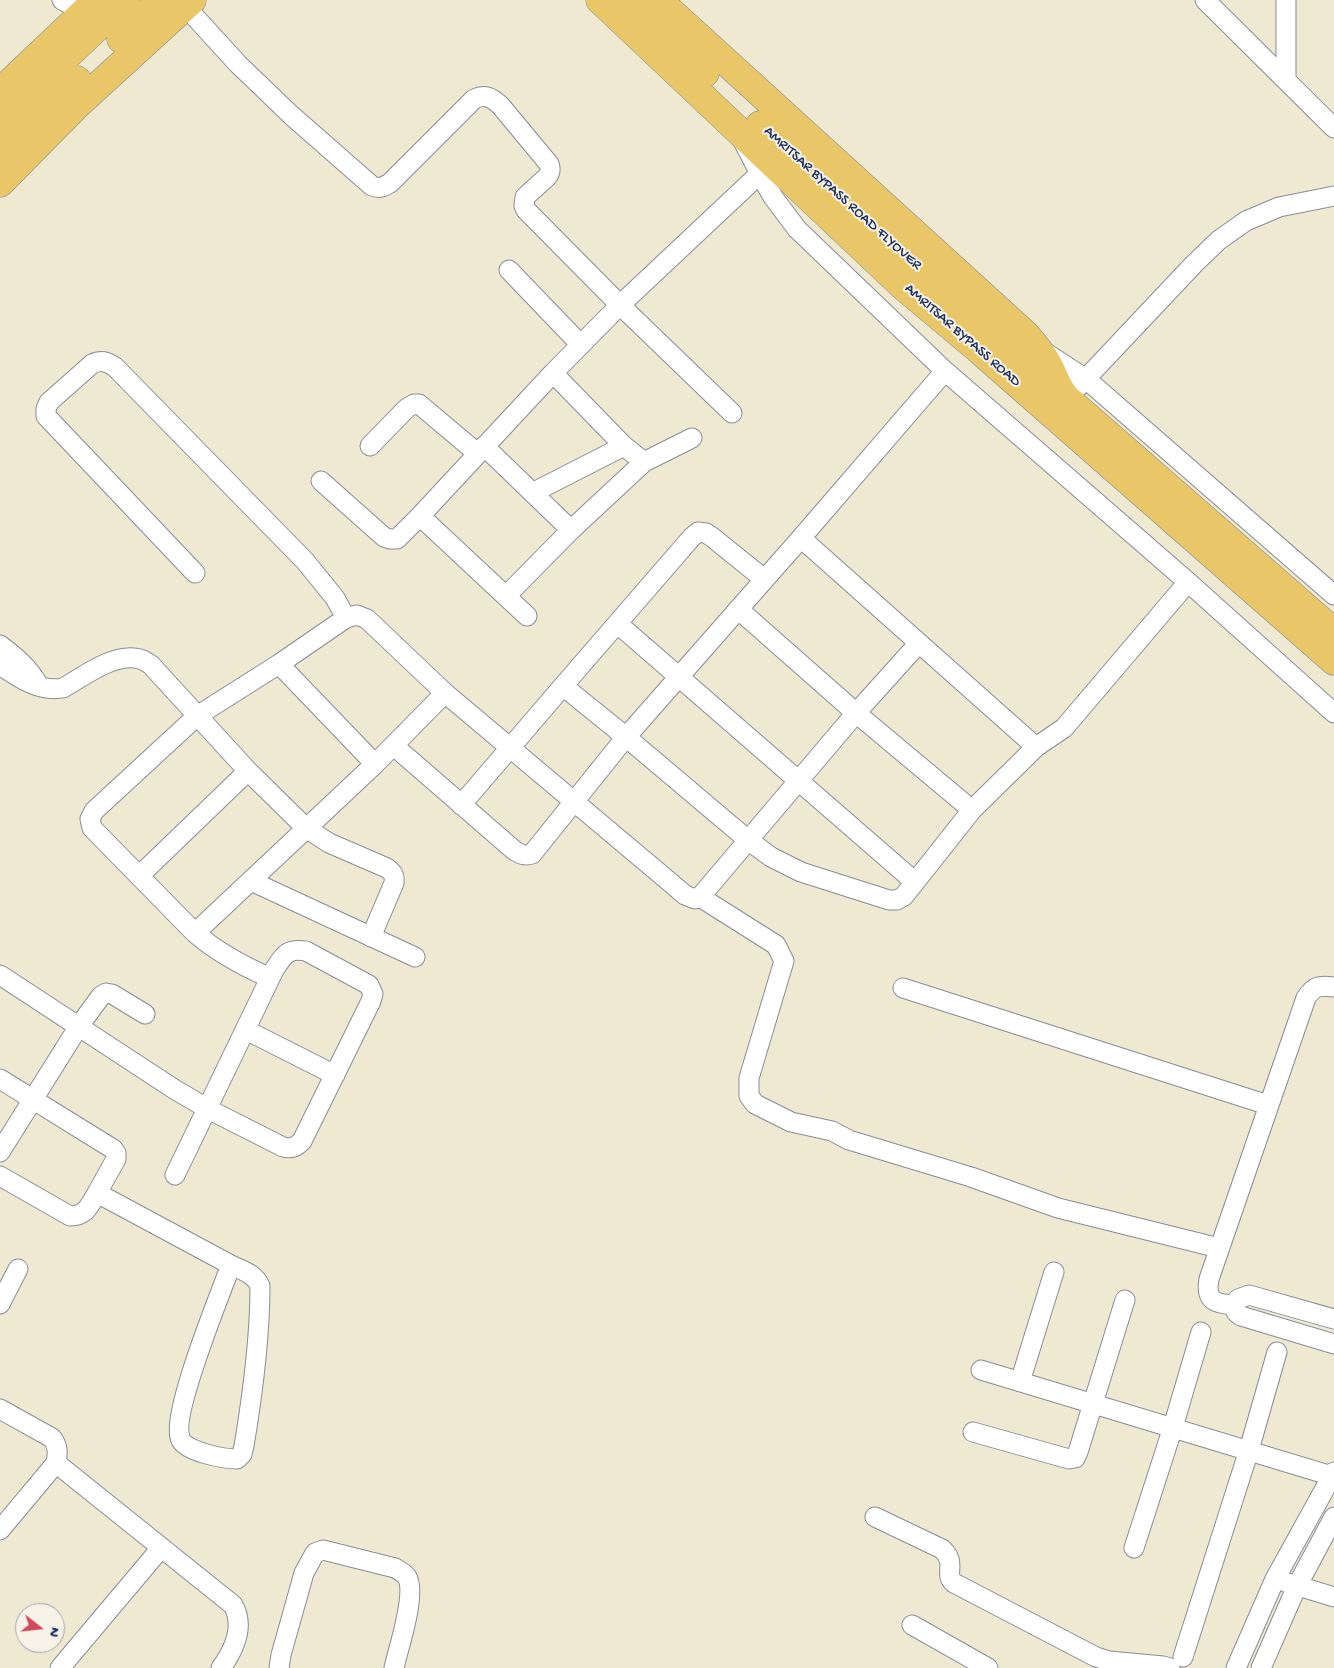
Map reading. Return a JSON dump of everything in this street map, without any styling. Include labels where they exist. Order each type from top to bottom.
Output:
[{"type":"highway","points":[[0,119],[126,0]]},
{"type":"highway","name":"AMRITSAR BYPASS ROAD","points":[[600,0],[738,130],[766,168],[985,356],[1334,661]]},
{"type":"highway","name":"AMRITSAR BYPASS ROAD FLYOVER","points":[[628,0],[738,105],[912,262],[1064,395]]},
{"type":"highway","points":[[658,0],[1008,317],[1038,348],[1064,395],[1334,632]]},
{"type":"highway","points":[[0,183],[179,2]]},
{"type":"highway","points":[[0,152],[179,2]]},
{"type":"highway","points":[[0,92],[81,4]]},
{"type":"street","points":[[1205,0],[1334,128]]},
{"type":"street","points":[[1286,0],[1286,80]]},
{"type":"street","points":[[179,2],[238,64],[291,115],[372,186],[378,188],[390,183],[474,99],[480,96],[493,99],[500,104],[551,168],[547,177],[525,197],[524,206],[620,305],[732,413]]},
{"type":"street","points":[[321,481],[384,536],[390,540],[397,539],[553,373],[620,305],[766,168],[773,197],[797,229],[945,371],[1188,582],[1334,713]]},
{"type":"street","points":[[1064,395],[1086,379],[1219,240],[1246,221],[1279,207],[1334,196]]},
{"type":"street","points":[[509,270],[581,345]]},
{"type":"street","points":[[1038,348],[1086,379],[1334,595]]},
{"type":"street","points":[[195,573],[46,416],[49,402],[92,364],[99,361],[107,362],[114,366],[305,561],[335,598],[346,618]]},
{"type":"street","points":[[394,746],[521,855],[527,856],[532,854],[626,737],[945,371]]},
{"type":"street","points":[[553,373],[624,446],[644,462]]},
{"type":"street","points":[[370,446],[407,408],[414,404],[419,404],[481,449],[534,492],[571,530]]},
{"type":"street","points":[[506,596],[571,530],[644,462],[692,438]]},
{"type":"street","points":[[534,492],[624,446]]},
{"type":"street","points":[[420,516],[527,616]]},
{"type":"street","points":[[461,805],[698,532],[706,533],[712,537],[764,579]]},
{"type":"street","points":[[801,538],[1036,747]]},
{"type":"street","points":[[563,686],[771,857],[794,869],[889,900],[897,900],[904,896],[972,810],[1036,747],[1064,728],[1188,582]]},
{"type":"street","points":[[738,609],[856,713],[972,810]]},
{"type":"street","points":[[270,978],[211,947],[195,933],[92,828],[90,819],[94,811],[197,716],[346,618],[358,616],[367,619],[445,693],[509,748],[685,894],[695,899],[700,897],[856,713],[919,643]]},
{"type":"street","points":[[618,624],[915,882]]},
{"type":"street","points":[[0,645],[24,664],[38,686]]},
{"type":"street","points":[[0,665],[28,683],[47,689],[63,688],[111,661],[128,658],[140,659],[151,664],[248,771],[306,828],[329,842],[387,868],[393,873],[395,877],[394,883],[371,937]]},
{"type":"street","points":[[278,664],[375,764]]},
{"type":"street","points":[[195,933],[394,746],[445,693]]},
{"type":"street","points":[[139,876],[248,771]]},
{"type":"street","points":[[251,882],[415,957]]},
{"type":"street","points":[[700,897],[776,945],[784,960],[749,1078],[749,1096],[755,1104],[790,1122],[832,1132],[850,1140],[971,1177],[1058,1208],[1220,1248]]},
{"type":"street","points":[[0,975],[174,1090],[208,1109],[283,1147],[290,1148],[302,1141],[371,1001],[372,988],[306,951],[294,950],[284,956],[270,978],[208,1109],[175,1175]]},
{"type":"street","points":[[1235,1305],[1217,1302],[1209,1297],[1207,1290],[1209,1279],[1306,998],[1312,989],[1322,986],[1334,987]]},
{"type":"street","points":[[903,988],[1268,1105]]},
{"type":"street","points":[[0,1152],[78,1026],[101,996],[106,993],[112,994],[145,1014]]},
{"type":"street","points":[[246,1030],[334,1075]]},
{"type":"street","points":[[0,1079],[114,1149],[116,1153],[116,1159],[86,1212],[77,1216],[70,1216],[0,1176]]},
{"type":"street","points":[[97,1193],[252,1275],[257,1280],[260,1286],[259,1343],[244,1446],[242,1454],[237,1459],[222,1458],[187,1446],[180,1440],[179,1429],[182,1408],[194,1363],[231,1265]]},
{"type":"street","points":[[0,1304],[18,1269]]},
{"type":"street","points":[[1020,1382],[1054,1272]]},
{"type":"street","points":[[1334,1319],[1249,1295],[1238,1299],[1235,1305],[1236,1312],[1241,1316],[1334,1344]]},
{"type":"street","points":[[973,1432],[1069,1459],[1075,1458],[1125,1300]]},
{"type":"street","points":[[1134,1548],[1201,1332]]},
{"type":"street","points":[[875,1517],[942,1549],[950,1559],[949,1575],[951,1580],[1094,1663],[1109,1661],[1163,1666],[1177,1662],[1249,1450],[1277,1352]]},
{"type":"street","points":[[981,1370],[1333,1474],[1275,1580],[1236,1668]]},
{"type":"street","points":[[0,1409],[52,1438],[58,1450],[56,1463],[0,1530]]},
{"type":"street","points":[[56,1463],[233,1605],[238,1613],[239,1621],[235,1641],[228,1658],[221,1668]]},
{"type":"street","points":[[1261,1668],[1297,1586],[1334,1517]]},
{"type":"street","points":[[60,1668],[161,1548]]},
{"type":"street","points":[[279,1668],[304,1573],[315,1553],[323,1550],[395,1568],[404,1573],[409,1579],[410,1601],[394,1668]]},
{"type":"street","points":[[1275,1580],[1334,1597]]},
{"type":"street","points":[[912,1625],[988,1668]]}]
